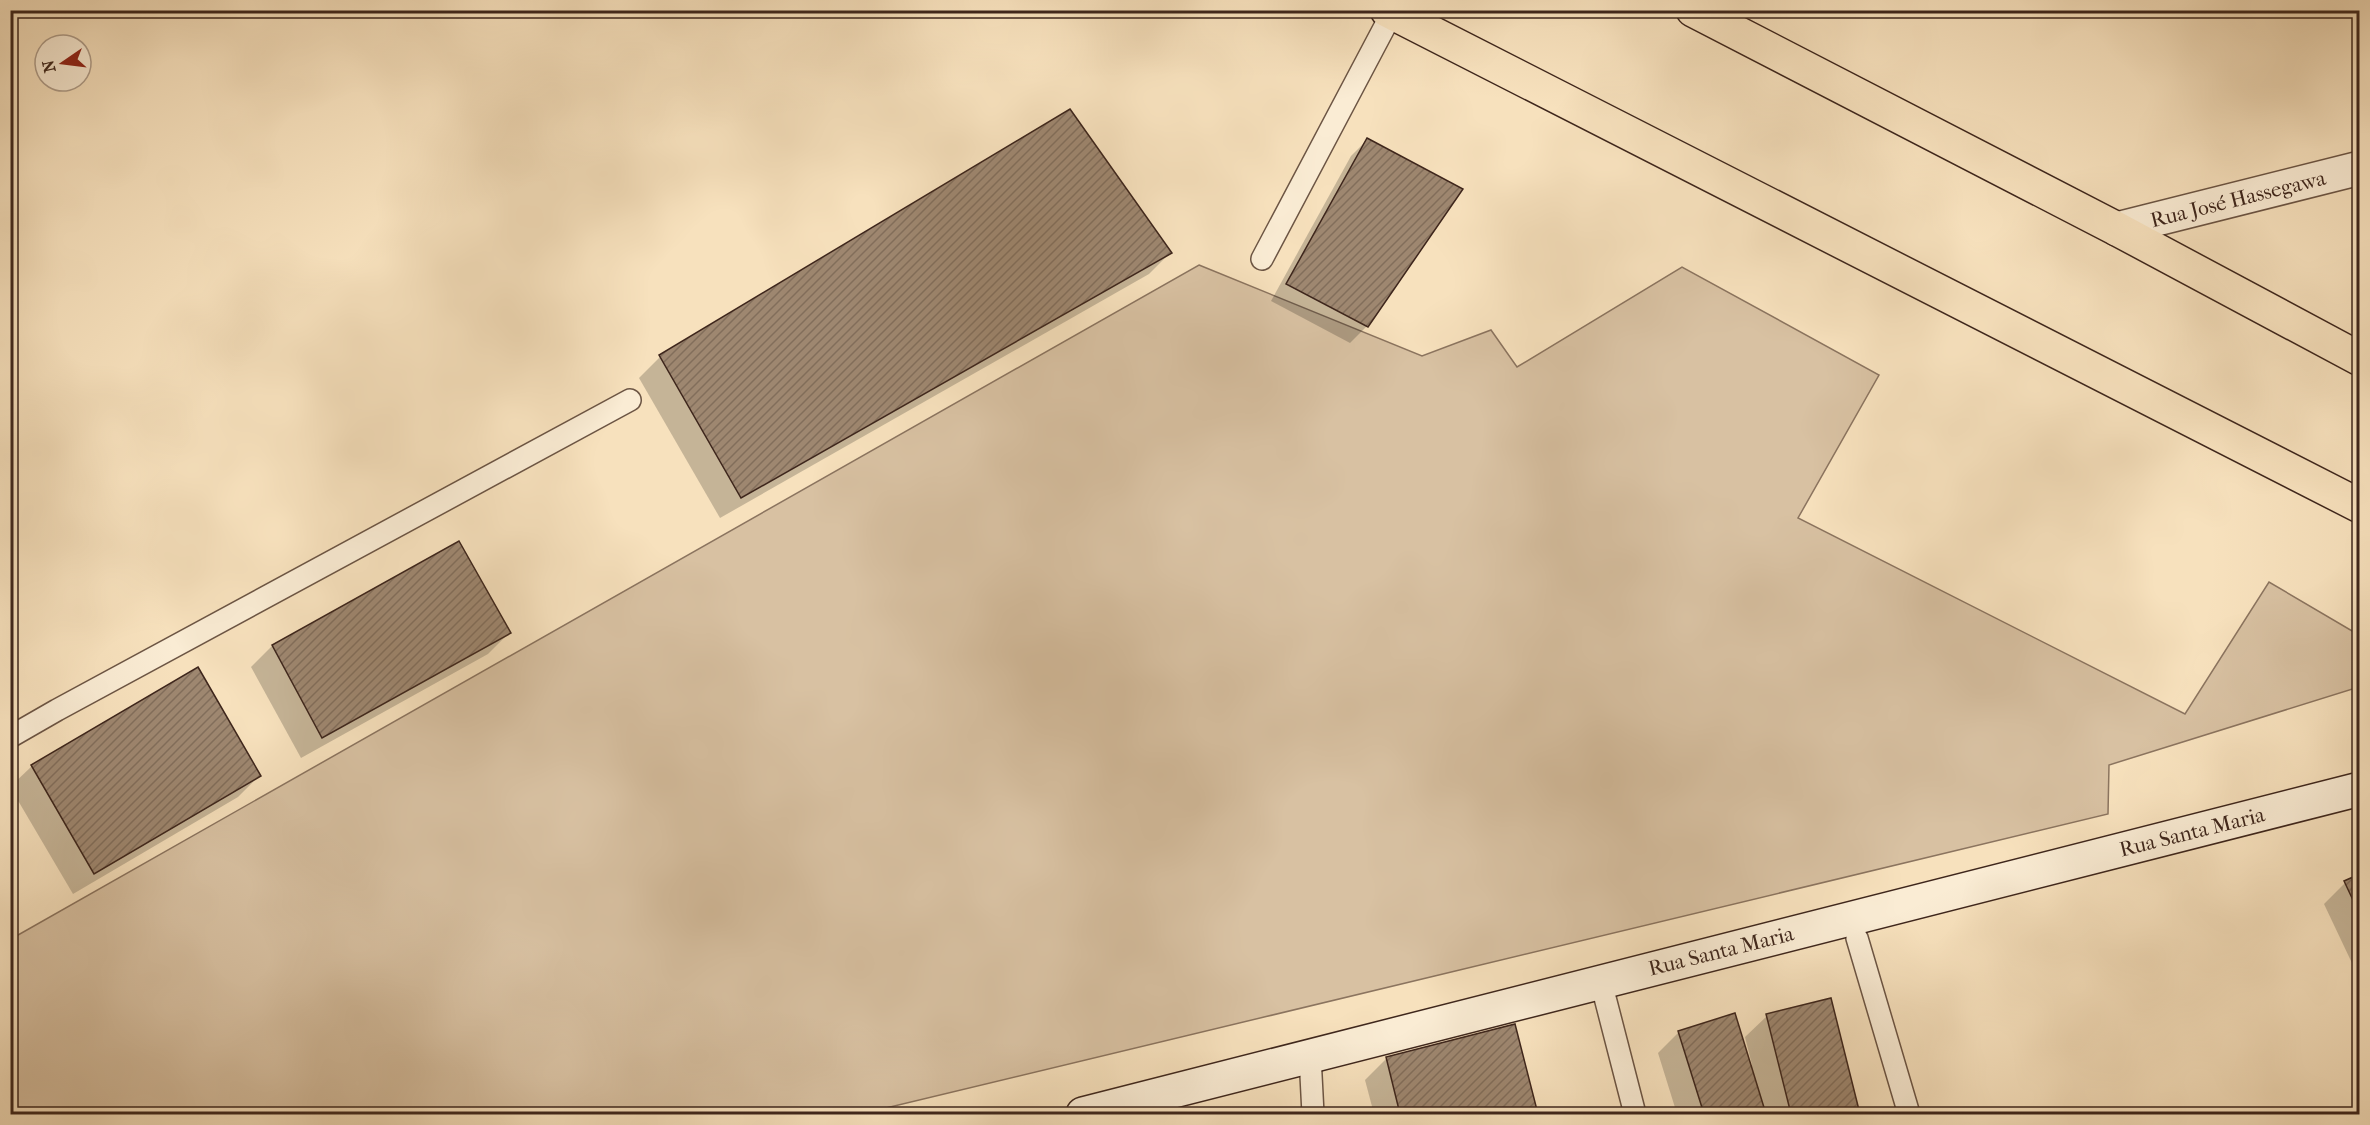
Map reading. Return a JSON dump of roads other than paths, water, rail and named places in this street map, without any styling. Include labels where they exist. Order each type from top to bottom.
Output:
[{"type":"highway","points":[[1693,10],[2117,229],[2360,359]]},
{"type":"highway","points":[[1389,12],[2360,506]]},
{"type":"street","name":"Rua José Hassegawa","points":[[2117,229],[2360,168]]},
{"type":"street","name":"Rua Santa Maria","points":[[1083,1114],[2360,789]]},
{"type":"lane","points":[[1262,259],[1389,12]]},
{"type":"lane","points":[[10,737],[630,400]]},
{"type":"lane","points":[[1857,938],[1909,1114]]},
{"type":"lane","points":[[1601,982],[1635,1114]]},
{"type":"lane","points":[[1310,1056],[1313,1114]]}]
